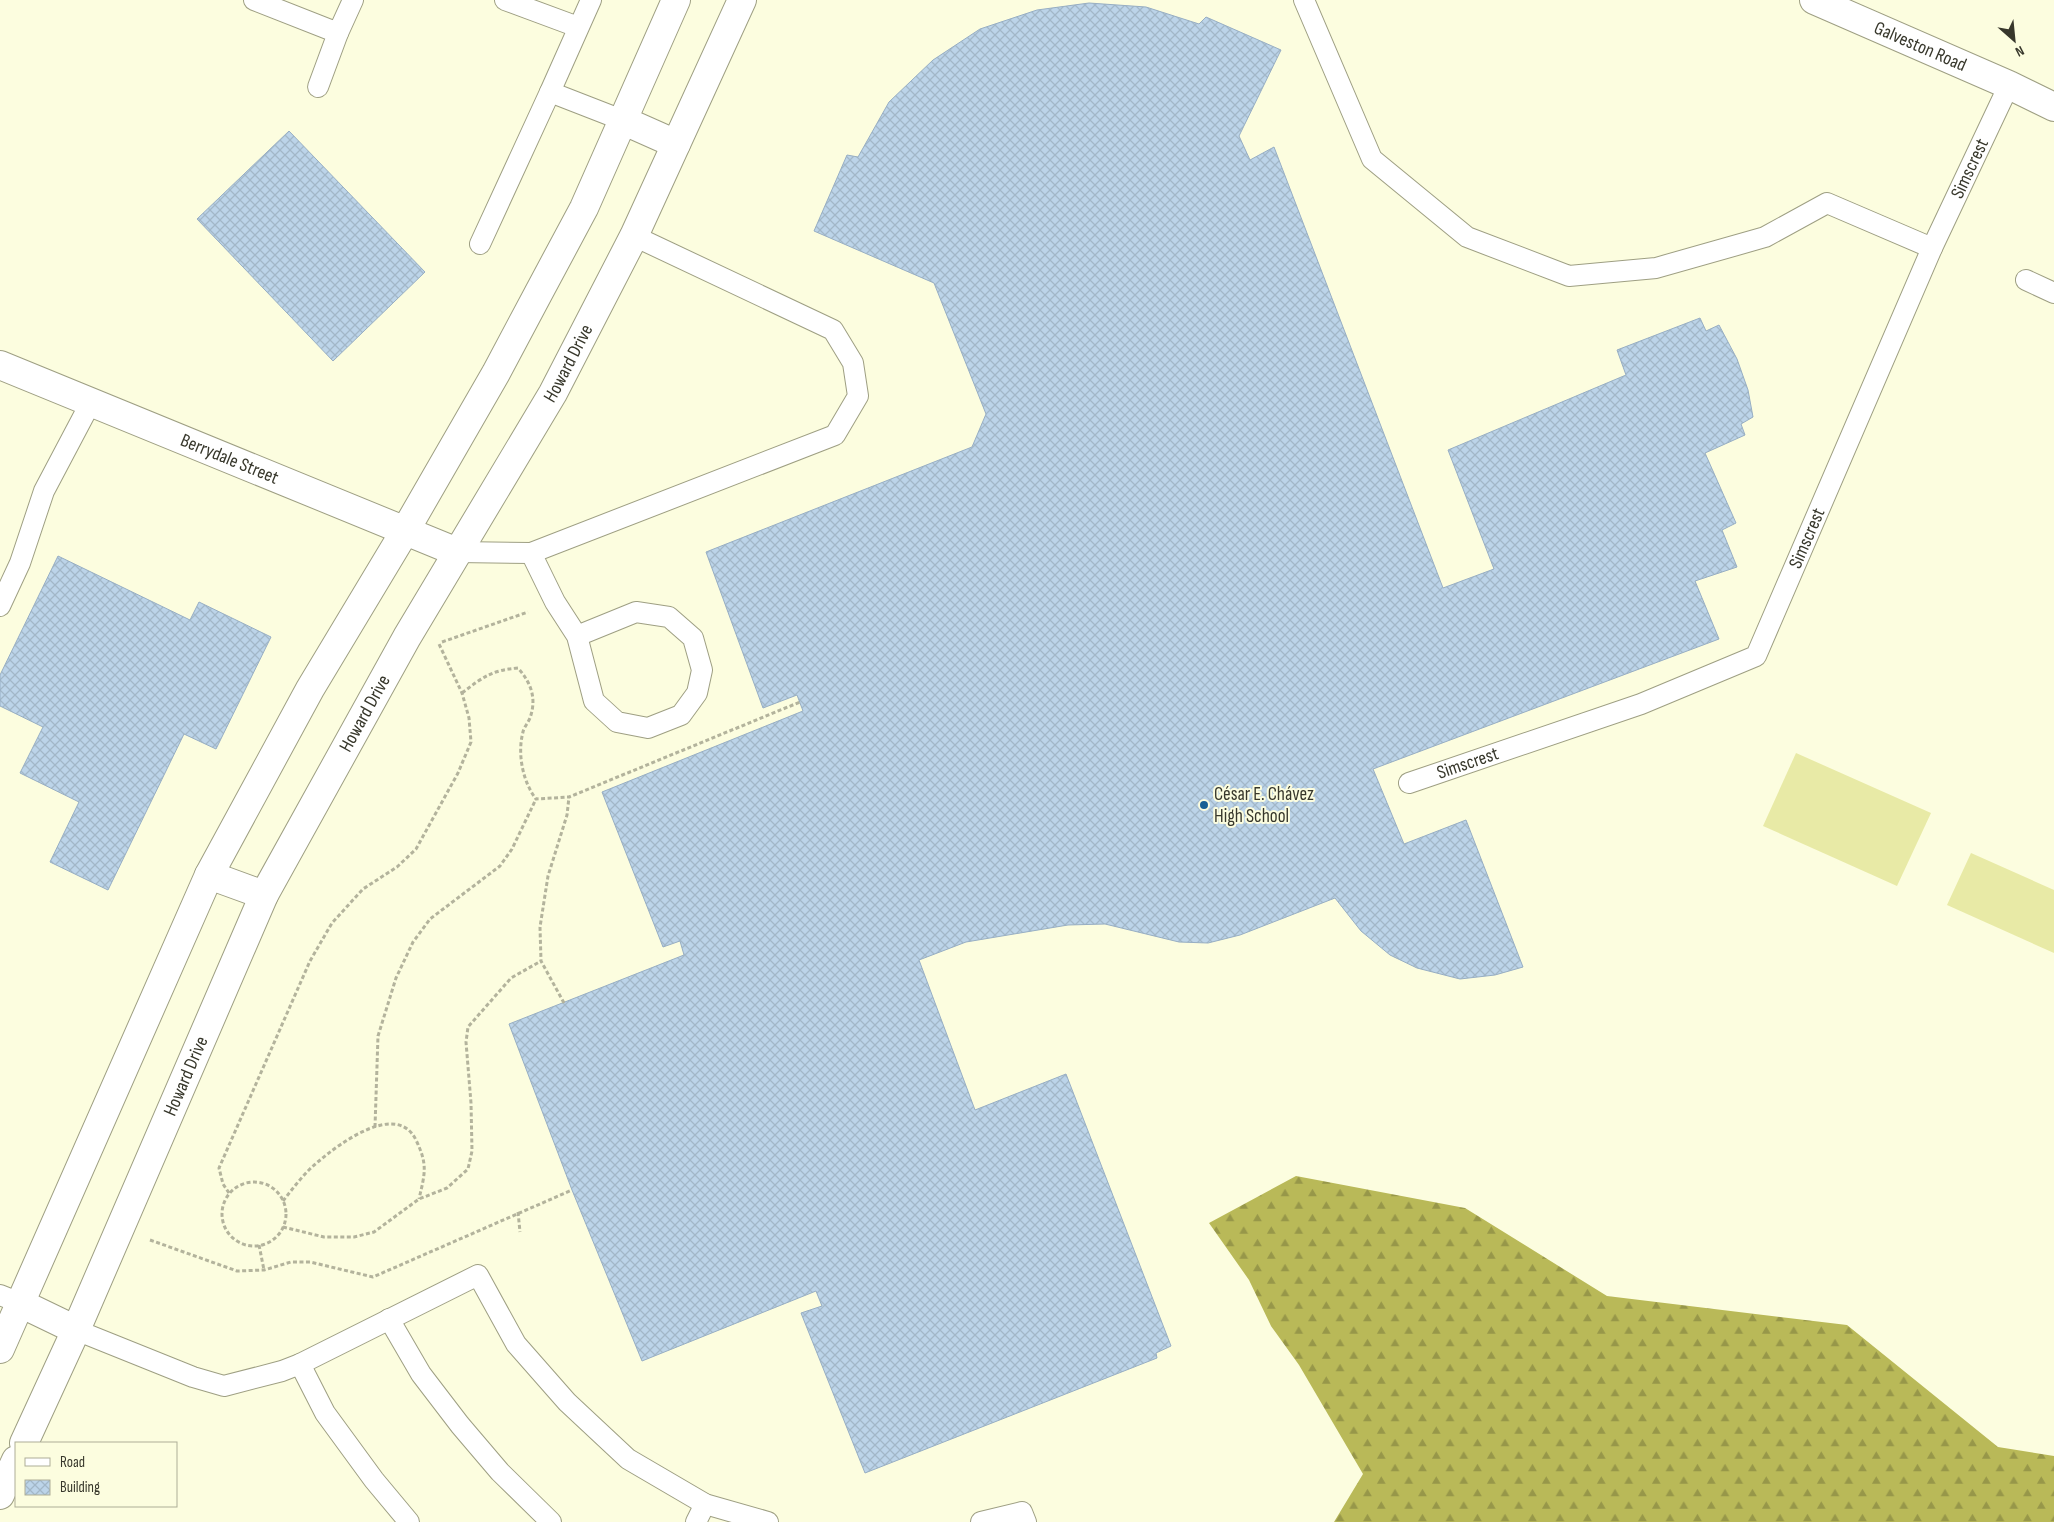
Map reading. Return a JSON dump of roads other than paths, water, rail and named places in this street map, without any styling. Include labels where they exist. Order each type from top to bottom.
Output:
[{"type":"main road","points":[[0,1349],[10,1299],[209,875],[310,689],[405,531],[496,373],[543,285],[584,208],[676,0]]},
{"type":"main road","name":"Howard Drive","points":[[24,1442],[76,1330],[264,894],[407,637],[553,393],[634,236],[742,0]]},
{"type":"main road","name":"Galveston Road","points":[[1814,0],[2054,107]]},
{"type":"main road","points":[[622,120],[676,144]]},
{"type":"main road","name":"Berrydale Street","points":[[0,366],[457,552]]},
{"type":"main road","points":[[209,875],[264,894]]},
{"type":"main road","points":[[10,1299],[76,1330]]},
{"type":"main road","points":[[0,1495],[15,1462]]},
{"type":"lane","points":[[254,0],[338,33]]},
{"type":"lane","points":[[318,87],[338,33],[353,0]]},
{"type":"lane","points":[[505,0],[578,27]]},
{"type":"lane","points":[[1304,0],[1372,158],[1467,237],[1569,276],[1656,268],[1765,237],[1827,203],[1932,248]]},
{"type":"lane","points":[[480,244],[578,27],[583,3]]},
{"type":"lane","name":"Simscrest","points":[[1409,783],[1641,704],[1756,656],[1932,248],[2008,85]]},
{"type":"lane","points":[[550,92],[622,120]]},
{"type":"lane","points":[[457,552],[531,553],[835,435],[858,396],[853,362],[833,330],[634,236]]},
{"type":"lane","points":[[2026,280],[2054,292]]},
{"type":"lane","points":[[0,606],[20,562],[44,491],[91,402]]},
{"type":"lane","points":[[531,553],[554,602],[577,636],[594,701],[617,722],[648,728],[681,715],[697,693],[702,670],[693,638],[669,617],[636,612],[577,636]]},
{"type":"lane","points":[[76,1330],[193,1377],[224,1386],[282,1372],[478,1275],[516,1344],[567,1402],[628,1459],[701,1513],[768,1522]]},
{"type":"lane","points":[[389,1319],[421,1374],[460,1425],[500,1472],[551,1522]]},
{"type":"lane","points":[[300,1364],[325,1413],[374,1480],[409,1522]]},
{"type":"lane","points":[[981,1522],[1022,1512],[1026,1522]]},
{"type":"place","name":"César E. Chávez High School","points":[[1204,805]]}]
